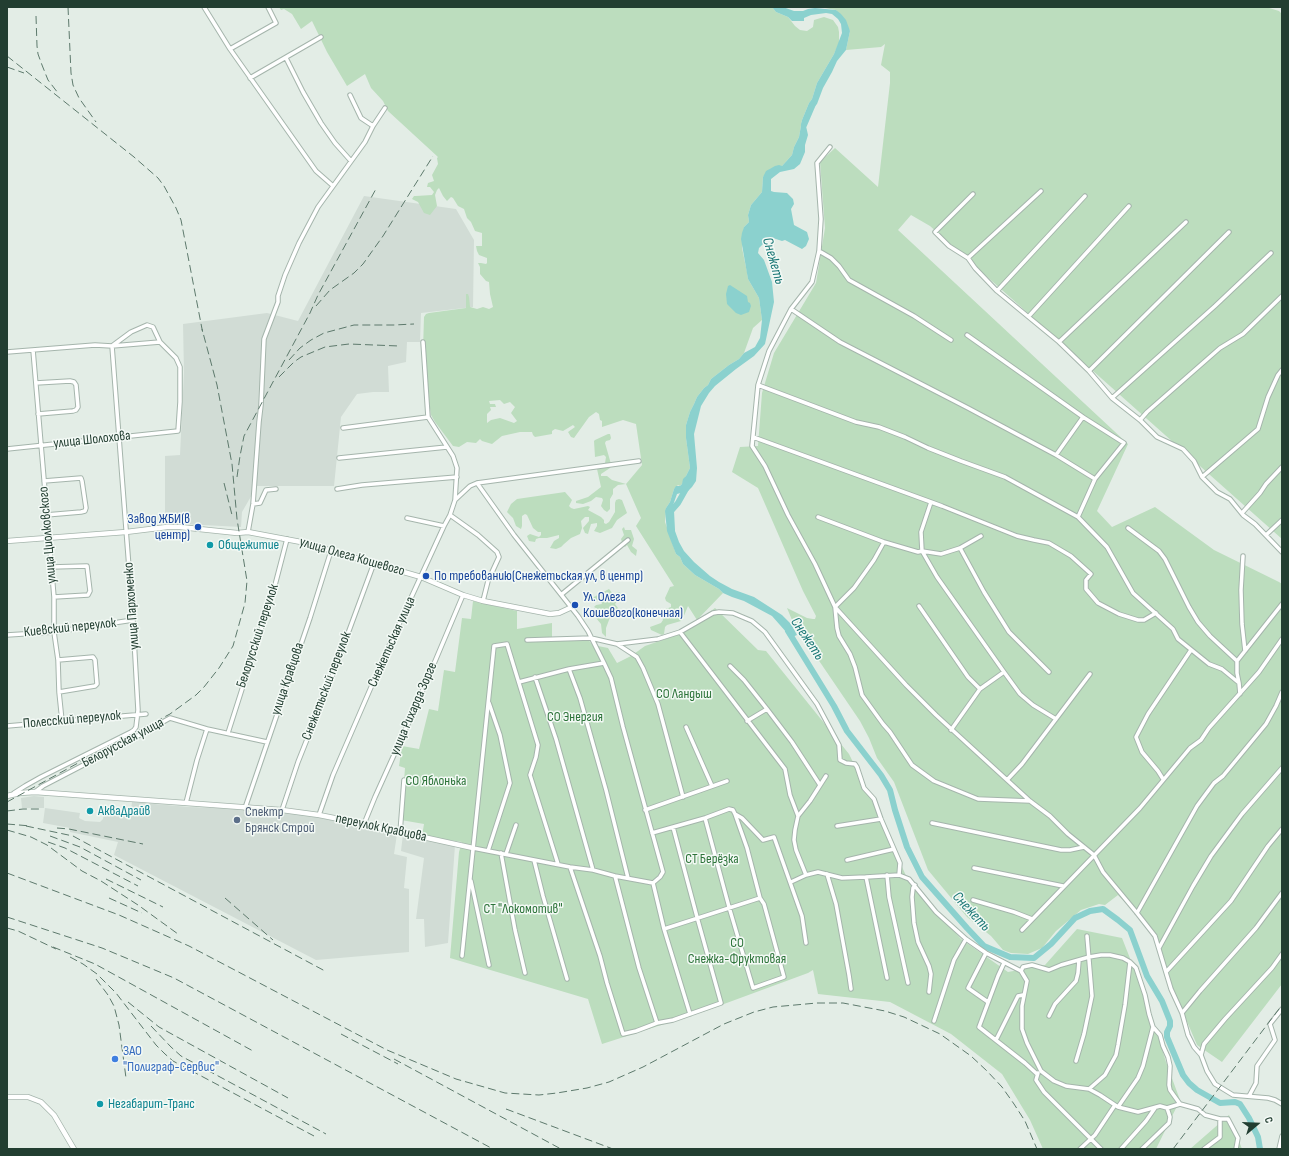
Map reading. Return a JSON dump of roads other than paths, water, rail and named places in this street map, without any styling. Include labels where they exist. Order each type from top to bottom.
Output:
[{"type":"street","points":[[204,7],[230,49],[316,171],[332,185]]},
{"type":"street","points":[[230,49],[276,23],[268,7]]},
{"type":"street","points":[[250,78],[321,38]]},
{"type":"street","points":[[286,58],[321,123],[335,143],[351,161]]},
{"type":"street","points":[[350,95],[361,118],[372,126]]},
{"type":"street","points":[[248,532],[253,504],[261,405],[264,339],[291,262],[318,207],[332,185],[364,142],[372,126],[385,108]]},
{"type":"street","points":[[830,147],[817,163],[821,219],[819,252],[812,282],[791,308],[769,351],[758,385],[752,446],[765,466],[788,515],[815,564],[835,606],[906,685],[951,730],[1030,801],[1050,816],[1068,834],[1094,855],[1102,872],[1155,936],[1171,989],[1182,1014],[1188,1035],[1194,1047],[1201,1054],[1207,1071],[1215,1084],[1233,1095],[1275,1100],[1282,1104]]},
{"type":"street","points":[[968,258],[1041,191]]},
{"type":"street","points":[[973,194],[935,232],[949,246],[968,258],[975,268],[997,291],[1059,342],[1089,371],[1112,398],[1140,420],[1157,437],[1183,449],[1194,461],[1202,477],[1217,492],[1230,499],[1242,513],[1282,552]]},
{"type":"street","points":[[997,291],[1085,196]]},
{"type":"street","points":[[1029,316],[1129,206]]},
{"type":"street","points":[[1059,342],[1186,222]]},
{"type":"street","points":[[1089,371],[1156,305],[1172,286],[1229,232]]},
{"type":"street","points":[[819,252],[831,258],[849,280],[914,316],[951,340]]},
{"type":"street","points":[[1112,398],[1215,306],[1271,253]]},
{"type":"street","points":[[1140,420],[1146,412],[1220,348],[1243,334],[1282,296]]},
{"type":"street","points":[[791,308],[840,342],[1056,455],[1095,479]]},
{"type":"street","points":[[7,352],[95,345],[112,346],[160,342],[153,327],[147,325],[130,332],[112,346]]},
{"type":"street","points":[[967,335],[1083,417],[1124,443],[1095,479],[1078,517]]},
{"type":"street","name":"улица Шолохова","points":[[7,449],[178,431],[180,367],[176,358],[160,342]]},
{"type":"street","name":"Снежетьская улица","points":[[319,815],[333,775],[388,648],[450,515],[455,500],[457,468],[453,456],[428,417],[423,342]]},
{"type":"street","name":"улица Пархоменко","points":[[13,794],[41,777],[66,766],[131,732],[136,727],[138,715],[133,620],[112,346]]},
{"type":"street","name":"улица Циолковского","points":[[33,350],[54,597],[54,632],[58,660],[62,721]]},
{"type":"street","points":[[1202,477],[1258,429],[1268,397],[1278,375],[1282,370]]},
{"type":"street","points":[[36,383],[70,380],[74,382],[76,385],[78,407],[74,411],[38,414]]},
{"type":"street","points":[[758,385],[849,419],[879,427],[941,454],[1005,477],[1078,517],[1108,547],[1133,593],[1173,629],[1178,639],[1209,664],[1222,669],[1239,683]]},
{"type":"street","points":[[343,428],[428,417]]},
{"type":"street","points":[[1056,455],[1083,417]]},
{"type":"street","points":[[753,437],[931,502],[1017,536],[1049,543],[1071,556],[1091,574],[1086,580],[1086,589],[1098,603],[1119,614],[1138,620],[1144,620],[1156,613]]},
{"type":"street","points":[[339,458],[447,447]]},
{"type":"street","points":[[455,500],[470,486],[477,483],[638,461]]},
{"type":"street","points":[[1242,513],[1282,467]]},
{"type":"street","points":[[336,489],[362,485],[457,477]]},
{"type":"street","points":[[44,480],[81,478],[86,508],[85,511],[81,512],[46,515]]},
{"type":"street","points":[[477,483],[514,535],[572,607],[604,663],[610,678],[663,872],[660,878],[653,883],[664,929],[690,1014]]},
{"type":"street","points":[[253,504],[260,502],[266,490],[276,489]]},
{"type":"street","points":[[931,502],[921,532],[922,551],[937,577],[1020,694],[1033,705],[1056,719]]},
{"type":"street","points":[[450,515],[478,535],[497,552],[499,557],[488,581],[483,601]]},
{"type":"street","points":[[818,517],[884,542],[918,552],[922,551],[941,554],[960,548],[981,536]]},
{"type":"street","points":[[407,518],[444,526]]},
{"type":"street","points":[[1266,536],[1282,520]]},
{"type":"street","name":"улица Олега Кошевого","points":[[7,541],[126,532],[167,527],[237,533],[248,532],[308,544],[374,563],[421,577],[463,595],[483,601],[550,614],[560,613],[572,607]]},
{"type":"street","points":[[1128,528],[1159,551],[1165,558],[1198,622],[1210,636],[1237,661]]},
{"type":"street","name":"Белорусский переулок","points":[[228,733],[274,588],[287,539]]},
{"type":"street","points":[[562,594],[628,540]]},
{"type":"street","points":[[835,606],[854,588],[874,560],[884,542]]},
{"type":"street","points":[[960,548],[984,592],[1009,632],[1049,672]]},
{"type":"street","name":"улица Кравцова","points":[[245,808],[310,618],[331,551]]},
{"type":"street","points":[[1242,556],[1242,617],[1245,651]]},
{"type":"street","name":"Снежетьский переулок","points":[[282,810],[298,762],[374,563]]},
{"type":"street","points":[[51,567],[87,566],[90,591],[88,594],[54,597]]},
{"type":"street","name":"улица Рихарда Зорге","points":[[364,824],[374,797],[417,704],[463,595]]},
{"type":"street","points":[[1240,694],[1237,661],[1282,604]]},
{"type":"street","points":[[835,606],[839,636],[850,654],[862,695],[890,732],[912,765],[934,781],[978,799],[1030,801]]},
{"type":"street","points":[[919,606],[968,677],[980,689]]},
{"type":"street","points":[[527,640],[591,638],[617,644],[658,639],[680,632],[713,613],[718,612],[733,613],[752,621],[765,632],[817,704],[839,745],[840,760],[846,764],[855,764],[857,767],[864,788],[874,799],[900,863],[899,875]]},
{"type":"street","name":"Киевский переулок","points":[[7,634],[54,632],[133,620]]},
{"type":"street","points":[[680,632],[785,769],[790,795],[798,816]]},
{"type":"street","points":[[1022,930],[1140,808],[1190,748],[1201,740],[1208,728],[1259,672],[1282,639]]},
{"type":"street","points":[[462,956],[494,646],[507,644],[538,745],[530,775],[558,864]]},
{"type":"street","points":[[617,644],[637,657],[643,668],[658,704],[683,797]]},
{"type":"street","points":[[1163,779],[1142,752],[1136,737],[1148,714],[1192,650]]},
{"type":"street","points":[[58,660],[93,657],[95,660],[97,684],[95,686],[59,692]]},
{"type":"street","points":[[518,682],[569,669],[604,663]]},
{"type":"street","points":[[730,666],[744,680],[792,742],[820,785]]},
{"type":"street","points":[[569,669],[580,698],[606,790],[628,878]]},
{"type":"street","points":[[951,730],[980,689],[1004,672]]},
{"type":"street","points":[[1007,780],[1022,764],[1090,674]]},
{"type":"street","points":[[535,678],[556,739],[593,870]]},
{"type":"street","points":[[1137,913],[1197,806],[1214,783],[1223,776],[1266,724],[1282,692]]},
{"type":"street","points":[[488,851],[510,784],[500,735],[489,702]]},
{"type":"street","points":[[747,721],[767,709]]},
{"type":"street","name":"Белорусская улица","points":[[138,715],[146,714]]},
{"type":"street","name":"Полесский переулок","points":[[7,726],[138,715]]},
{"type":"street","name":"Белорусская улица","points":[[7,796],[35,792],[43,786],[170,718],[207,729],[267,742]]},
{"type":"street","points":[[686,727],[712,786]]},
{"type":"street","points":[[186,803],[196,760],[207,729]]},
{"type":"street","points":[[1159,948],[1211,856],[1242,814],[1282,768]]},
{"type":"street","points":[[806,875],[796,850],[794,840],[795,830],[798,816],[826,776]]},
{"type":"street","points":[[400,832],[404,780]]},
{"type":"street","points":[[645,810],[727,781]]},
{"type":"street","name":"переулок Кравцова","points":[[35,792],[282,810],[319,815],[472,848],[593,870],[615,876],[653,883]]},
{"type":"street","points":[[652,833],[705,818],[729,808],[733,810],[747,848],[760,898],[764,904],[784,977],[753,988],[705,818]]},
{"type":"street","points":[[735,814],[751,826],[763,840],[774,837],[802,916],[806,942]]},
{"type":"street","points":[[837,826],[881,819]]},
{"type":"street","points":[[932,823],[1061,850],[1070,850],[1084,846]]},
{"type":"street","points":[[506,854],[516,825]]},
{"type":"street","points":[[570,867],[600,956],[623,1034],[721,1003],[673,827]]},
{"type":"street","points":[[1166,972],[1231,901],[1268,846],[1282,829]]},
{"type":"street","points":[[847,860],[894,849]]},
{"type":"street","points":[[501,853],[514,930],[525,973]]},
{"type":"street","points":[[534,860],[566,979]]},
{"type":"street","points":[[974,868],[1063,886]]},
{"type":"street","points":[[791,882],[806,875],[818,872],[842,878],[899,875],[909,879],[936,912],[966,939],[986,953],[1021,971],[1027,981],[1023,995],[1021,1017],[1022,1029],[1027,1043],[1041,1071],[1054,1081],[1066,1086],[1089,1090],[1100,1095],[1116,1106],[1138,1112],[1160,1106],[1167,1108],[1180,1104],[1198,1109],[1205,1115],[1220,1119],[1228,1119],[1238,1138],[1236,1149]]},
{"type":"street","points":[[828,874],[840,924],[850,989]]},
{"type":"street","points":[[887,875],[889,897],[908,983]]},
{"type":"street","points":[[615,876],[640,968],[657,1023]]},
{"type":"street","points":[[866,877],[887,978]]},
{"type":"street","points":[[470,878],[489,965]]},
{"type":"street","points":[[915,885],[913,888],[912,897],[914,923],[918,942],[931,974],[929,992]]},
{"type":"street","points":[[1182,1014],[1200,991],[1256,928],[1282,893]]},
{"type":"street","points":[[664,929],[697,917],[760,898]]},
{"type":"street","points":[[973,900],[1032,919]]},
{"type":"street","points":[[1076,1061],[1084,1034],[1092,996],[1087,936]]},
{"type":"street","points":[[934,1021],[954,960],[966,939]]},
{"type":"street","points":[[986,953],[968,988],[988,1002]]},
{"type":"street","points":[[1201,1054],[1204,1044],[1272,968],[1282,954]]},
{"type":"street","points":[[1021,971],[1023,967],[1032,965],[1049,970],[1089,957],[1110,955],[1123,958],[1130,962],[1136,968],[1153,1027],[1160,1035],[1168,1056],[1170,1066],[1170,1090],[1180,1104]]},
{"type":"street","points":[[1049,1016],[1055,1004],[1076,981],[1079,960]]},
{"type":"street","points":[[1089,1090],[1105,1076],[1116,1055],[1125,1005],[1130,962]]},
{"type":"street","points":[[1004,963],[979,1027],[1037,1074]]},
{"type":"street","points":[[996,1040],[1018,996],[1023,995]]},
{"type":"street","points":[[1249,1096],[1256,1083],[1257,1066],[1275,1040],[1270,1024],[1282,1009]]},
{"type":"street","points":[[1080,1149],[1095,1135],[1138,1078],[1143,1066],[1153,1027]]},
{"type":"street","points":[[1041,1071],[1037,1074],[1036,1080],[1044,1092],[1101,1149]]},
{"type":"street","points":[[7,1097],[28,1097],[41,1102],[54,1115],[74,1149]]},
{"type":"street","points":[[1121,1149],[1155,1108]]},
{"type":"street","points":[[1142,1149],[1169,1123],[1170,1117],[1167,1108]]},
{"type":"street","points":[[1204,1149],[1220,1137],[1220,1119]]},
{"type":"street","points":[[1279,1149],[1282,1136]]},
{"type":"water","points":[[772,7],[783,7],[794,11],[803,11],[815,8],[836,10],[846,20],[850,31],[846,50],[837,61],[823,88],[817,104],[807,115],[806,126],[808,135],[805,145],[805,152],[800,164],[794,169],[780,172],[771,179],[771,191],[787,193],[793,199],[794,204],[791,209],[794,225],[807,232],[809,239],[806,246],[802,249],[785,240],[782,241],[773,238],[766,241],[759,248],[758,253],[764,260],[772,282],[774,302],[765,344],[754,356],[715,386],[701,406],[694,434],[697,468],[696,481],[688,491],[677,494],[672,508],[671,520],[679,542],[684,551],[694,562],[719,582],[732,589],[754,597],[782,615],[791,624],[797,635],[790,638],[772,616],[744,601],[723,593],[719,589],[695,575],[683,564],[680,557],[676,554],[667,531],[665,511],[670,502],[674,489],[676,486],[680,486],[682,484],[683,479],[690,468],[686,438],[686,425],[697,397],[708,385],[711,379],[739,359],[744,353],[755,347],[760,338],[762,320],[759,298],[748,279],[741,239],[742,233],[744,227],[749,222],[748,215],[751,205],[762,192],[763,177],[766,171],[775,166],[782,166],[792,155],[799,137],[802,120],[812,99],[817,83],[834,54],[842,33],[841,24],[832,14],[826,13],[811,15],[804,18],[804,21],[792,21],[788,17],[776,12]]},
{"type":"water","points":[[730,285],[747,296],[748,302],[751,306],[749,312],[741,315],[736,313],[727,304],[726,294],[728,286]]},
{"type":"waterway","name":"Снежеть","points":[[804,125],[813,104]]},
{"type":"waterway","name":"Снежеть","points":[[672,530],[671,511],[678,503],[687,487]]},
{"type":"waterway","name":"Снежеть","points":[[788,631],[834,706],[847,731],[881,775],[890,790],[907,847],[922,877],[967,928],[984,946],[1010,957],[1034,958],[1051,944],[1075,918],[1090,911],[1103,909],[1118,920],[1130,930],[1147,976],[1162,1001],[1170,1021],[1167,1037],[1183,1075],[1197,1090],[1220,1103],[1235,1102],[1240,1104],[1258,1137],[1260,1149]]},
{"type":"railway","points":[[68,7],[71,73],[73,85],[79,98],[96,122]]},
{"type":"railway","points":[[36,16],[38,54],[48,80],[58,93]]},
{"type":"railway","points":[[7,56],[134,157],[158,178],[164,186],[181,220],[203,334]]},
{"type":"railway","points":[[7,67],[24,73]]},
{"type":"railway","points":[[316,306],[330,290],[354,273],[363,264],[383,236],[433,156]]},
{"type":"railway","points":[[237,477],[244,436],[377,187]]},
{"type":"railway","points":[[289,360],[300,348],[324,333],[354,325],[414,324]]},
{"type":"railway","points":[[7,802],[170,714],[196,695],[204,687],[219,668],[233,646],[245,603],[247,581],[237,519],[232,464],[217,385],[202,329]]},
{"type":"railway","points":[[279,377],[301,357],[325,347],[349,344],[399,346]]},
{"type":"railway","points":[[224,483],[232,515]]},
{"type":"railway","points":[[7,811],[42,809]]},
{"type":"railway","points":[[7,824],[31,826]]},
{"type":"railway","points":[[26,826],[73,836],[325,971]]},
{"type":"railway","points":[[57,828],[69,829],[143,844]]},
{"type":"railway","points":[[7,830],[31,837],[47,845],[82,871],[101,881],[138,905],[178,934]]},
{"type":"railway","points":[[50,836],[80,847],[141,880]]},
{"type":"railway","points":[[48,842],[65,848],[138,886]]},
{"type":"railway","points":[[7,873],[119,915],[189,946],[387,1050],[456,1079],[505,1093],[539,1095],[587,1088],[609,1082],[643,1067],[724,1024],[754,1012],[773,1007],[817,1003],[843,1003],[885,1011],[904,1017],[940,1034],[971,1056],[1002,1087],[1025,1121],[1037,1149]]},
{"type":"railway","points":[[106,879],[163,907]]},
{"type":"railway","points":[[109,898],[142,913]]},
{"type":"railway","points":[[225,898],[273,940]]},
{"type":"railway","points":[[7,917],[102,948],[174,978],[493,1149]]},
{"type":"railway","points":[[7,928],[18,931],[56,949]]},
{"type":"railway","points":[[53,947],[95,964],[253,1051]]},
{"type":"railway","points":[[70,957],[97,974],[116,993],[156,1045],[173,1061],[314,1136]]},
{"type":"railway","points":[[96,979],[114,1006],[119,1025],[126,1078]]},
{"type":"railway","points":[[128,1002],[159,1027],[288,1098]]},
{"type":"railway","points":[[1173,1149],[1282,1005]]},
{"type":"railway","points":[[151,1026],[181,1056],[326,1134]]},
{"type":"railway","points":[[341,1034],[398,1064]]},
{"type":"railway","points":[[394,1059],[561,1149]]},
{"type":"railway","points":[[506,1109],[613,1149]]},
{"type":"place","name":"Завод ЖБИ(в центр)","points":[[198,527]]},
{"type":"place","name":"Общежитие","points":[[210,545]]},
{"type":"place","name":"По требованию(Снежетьская ул, в центр)","points":[[426,576]]},
{"type":"place","name":"Ул. Олега Кошевого(конечная)","points":[[575,605]]},
{"type":"place","name":"АкваДрайв","points":[[90,811]]},
{"type":"place","name":"Спектр Брянск Строй","points":[[237,820]]},
{"type":"place","name":"ЗАО \"Полиграф-Сервис\"","points":[[115,1059]]},
{"type":"place","name":"Негабарит-Транс","points":[[100,1104]]},
{"type":"park label","name":"СО Ландыш","points":[[684,694]]},
{"type":"park label","name":"СО Энергия","points":[[575,717]]},
{"type":"park label","name":"СО Яблонька","points":[[436,781]]},
{"type":"park label","name":"СТ Берёзка","points":[[712,859]]},
{"type":"park label","name":"СТ \"Локомотив\"","points":[[523,909]]},
{"type":"park label","name":"СО Снежка-Фруктовая","points":[[737,952]]}]
